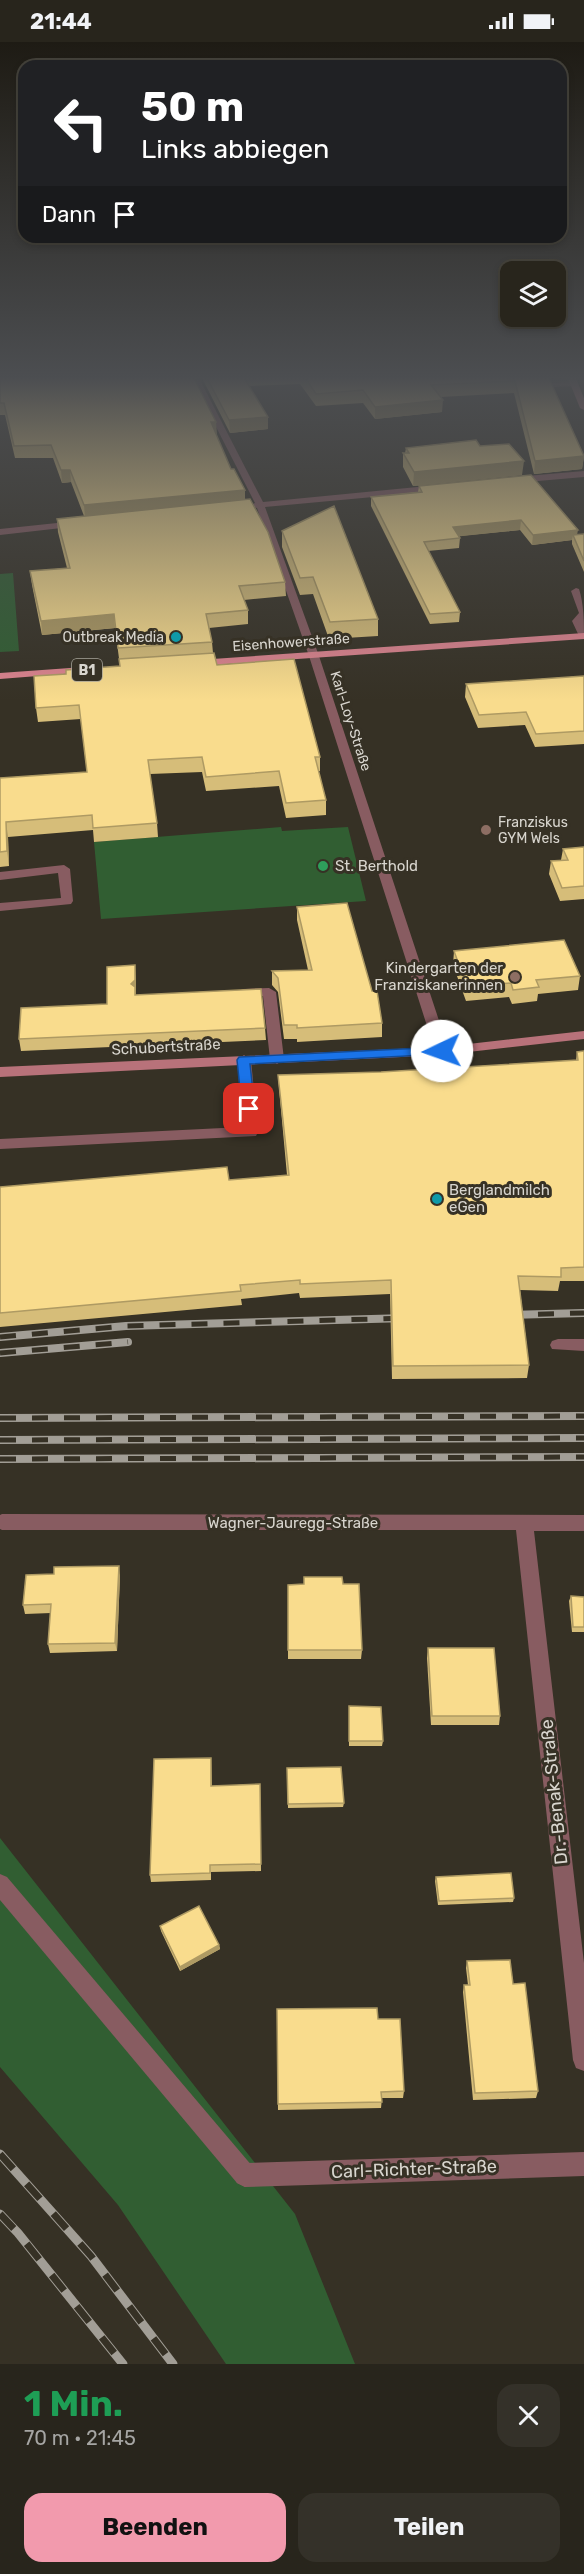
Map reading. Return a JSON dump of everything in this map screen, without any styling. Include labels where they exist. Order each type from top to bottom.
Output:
[{"type":"main road","name":"Eisenhowerstraße","points":[[185,664],[584,636]]},
{"type":"main road","name":"B1","points":[[0,676],[101,669]]},
{"type":"street","name":"Karl-Loy-Straße","points":[[249,484],[260,505],[314,656],[442,1051]]},
{"type":"street","points":[[246,506],[452,486]]},
{"type":"street","points":[[0,532],[82,523]]},
{"type":"street","points":[[576,591],[584,613],[577,621],[584,636]]},
{"type":"street","points":[[0,876],[64,869],[67,901],[0,907]]},
{"type":"street","points":[[234,993],[269,992],[277,1059]]},
{"type":"street","name":"Schubertstraße","points":[[0,1072],[442,1051],[584,1035]]},
{"type":"street","points":[[0,1144],[251,1132],[244,1060]]},
{"type":"street","points":[[558,1345],[584,1345]]},
{"type":"street","name":"Wagner-Jauregg-Straße","points":[[2,1522],[584,1523]]},
{"type":"street","name":"Dr.-Benak-Straße","points":[[524,1524],[584,2060]]},
{"type":"street","name":"Carl-Richter-Straße","points":[[0,1884],[244,2175],[584,2164]]},
{"type":"green space","points":[[13,573],[19,651],[0,652],[0,574]]},
{"type":"green space","points":[[281,827],[282,831],[348,827],[366,901],[101,919],[94,842]]},
{"type":"green space","points":[[0,1838],[295,2214],[355,2364],[226,2364],[118,2205],[0,2067]]},
{"type":"building","points":[[76,484],[242,484],[245,490],[84,505]]},
{"type":"building","points":[[539,484],[578,530],[533,535],[521,520],[453,527],[460,538],[424,542],[460,612],[430,614],[371,497],[422,492],[419,486]]},
{"type":"building","points":[[250,499],[268,532],[285,582],[239,586],[248,610],[206,614],[212,642],[118,648],[114,614],[41,621],[30,571],[70,568],[57,519]]},
{"type":"building","points":[[334,506],[378,619],[330,622],[313,577],[300,578],[282,531]]},
{"type":"building","points":[[584,534],[584,561],[573,535]]},
{"type":"building","points":[[214,653],[217,665],[294,659],[320,757],[315,757],[326,800],[286,803],[279,771],[206,777],[202,757],[148,760],[157,823],[93,828],[92,815],[6,822],[7,851],[0,852],[0,778],[87,772],[79,705],[36,708],[34,676],[66,674],[66,670],[120,666],[119,659]]},
{"type":"building","points":[[584,676],[584,731],[536,734],[526,712],[479,715],[466,684]]},
{"type":"building","points":[[584,847],[584,886],[562,888],[551,861],[568,860],[563,849]]},
{"type":"building","points":[[347,903],[372,991],[377,991],[382,1023],[297,1028],[297,1025],[284,1025],[278,978],[272,971],[312,970],[297,907]]},
{"type":"building","name":"Kindergarten der Franziskanerinnen","points":[[564,940],[580,976],[536,980],[539,987],[513,990],[511,983],[467,987],[454,951]]},
{"type":"building","points":[[135,965],[135,980],[131,984],[135,987],[135,995],[261,989],[265,1028],[19,1039],[21,1008],[107,1004],[107,967]]},
{"type":"building","points":[[584,1051],[584,1267],[561,1268],[561,1277],[518,1276],[529,1365],[393,1366],[391,1280],[300,1284],[300,1280],[240,1285],[241,1291],[0,1313],[0,1187],[227,1167],[229,1180],[289,1175],[278,1075],[381,1072],[578,1060],[577,1052]]},
{"type":"building","points":[[119,1566],[115,1643],[48,1644],[51,1604],[23,1605],[26,1575],[54,1574],[54,1567]]},
{"type":"building","points":[[304,1577],[342,1577],[343,1584],[359,1584],[362,1650],[288,1650],[288,1585],[304,1584]]},
{"type":"building","points":[[571,1596],[584,1597],[584,1627],[573,1627]]},
{"type":"building","points":[[428,1648],[494,1648],[500,1716],[432,1716]]},
{"type":"building","points":[[349,1706],[381,1707],[383,1741],[349,1741]]},
{"type":"building","points":[[211,1758],[211,1786],[260,1784],[261,1864],[210,1865],[210,1873],[150,1875],[154,1759]]},
{"type":"building","points":[[341,1767],[344,1803],[288,1804],[287,1768]]},
{"type":"building","points":[[511,1873],[514,1898],[439,1901],[436,1877]]},
{"type":"building","points":[[199,1906],[219,1945],[180,1967],[160,1926]]},
{"type":"building","points":[[510,1960],[513,1984],[525,1983],[538,2091],[475,2093],[464,1985],[470,1985],[467,1961]]},
{"type":"building","points":[[377,2008],[378,2019],[400,2019],[404,2091],[381,2092],[382,2102],[278,2104],[277,2009]]},
{"type":"railway","points":[[506,1315],[584,1313]]},
{"type":"railway","points":[[0,1337],[126,1326],[407,1318]]},
{"type":"railway","points":[[0,1353],[128,1342]]},
{"type":"railway","points":[[0,1418],[584,1416]]},
{"type":"railway","points":[[0,1440],[584,1438]]},
{"type":"railway","points":[[0,1459],[584,1457]]},
{"type":"railway","points":[[0,2154],[91,2256],[173,2364]]},
{"type":"railway","points":[[0,2214],[18,2233],[123,2364]]},
{"type":"place","name":"Outbreak Media","points":[[176,637]]},
{"type":"place","name":"Franziskus GYM Wels","points":[[486,830]]},
{"type":"place","name":"St. Berthold","points":[[323,866]]},
{"type":"place","name":"Kindergarten der Franziskanerinnen","points":[[515,977]]},
{"type":"place","name":"Berglandmilch eGen","points":[[437,1199]]},
{"type":"route","points":[[249,1109],[244,1060],[442,1051]]}]
